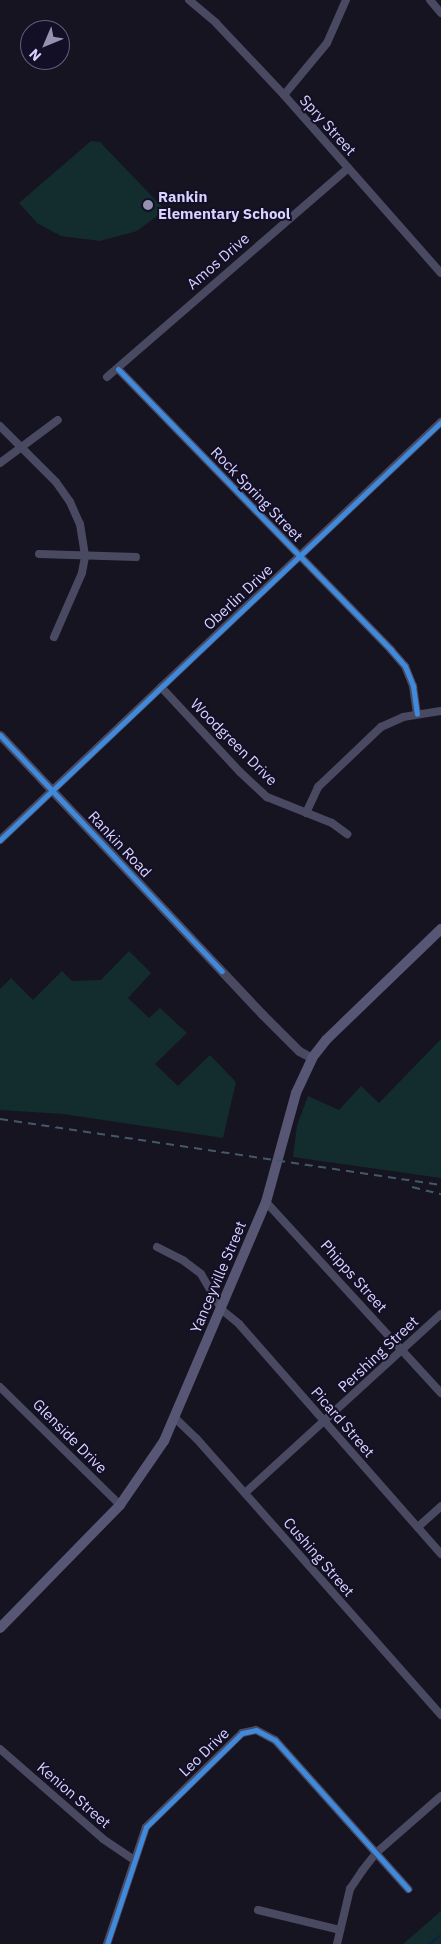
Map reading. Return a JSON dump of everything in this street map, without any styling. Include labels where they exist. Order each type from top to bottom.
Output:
[{"type":"main road","name":"Yanceyville Street","points":[[0,1628],[120,1505],[164,1441],[222,1310],[266,1202],[296,1093],[312,1058],[326,1040],[441,930]]},
{"type":"street","name":"Spry Street","points":[[189,0],[216,23],[284,95],[441,273]]},
{"type":"street","points":[[284,95],[327,43],[346,0]]},
{"type":"street","points":[[430,0],[441,13]]},
{"type":"street","name":"Amos Drive","points":[[108,378],[348,168]]},
{"type":"street","name":"Rock Spring Street","points":[[118,369],[405,666],[413,686],[416,714]]},
{"type":"street","points":[[0,463],[58,420]]},
{"type":"street","name":"Oberlin Drive","points":[[0,840],[441,422]]},
{"type":"street","points":[[0,426],[70,502],[80,524],[85,558],[77,590],[54,637]]},
{"type":"street","points":[[39,554],[85,558],[136,558]]},
{"type":"street","name":"Woodgreen Drive","points":[[161,687],[252,785],[267,797],[306,813],[347,834]]},
{"type":"street","points":[[306,813],[318,787],[367,739],[390,721],[416,714],[441,711]]},
{"type":"street","name":"Rankin Road","points":[[0,735],[262,1014],[299,1051],[312,1058]]},
{"type":"street","name":"Phipps Street","points":[[266,1202],[441,1393]]},
{"type":"street","name":"Picard Street","points":[[157,1247],[184,1261],[201,1274],[222,1310],[239,1324],[441,1554]]},
{"type":"street","name":"Pershing Street","points":[[245,1493],[441,1314]]},
{"type":"street","name":"Glenside Drive","points":[[0,1387],[120,1505]]},
{"type":"street","name":"Cushing Street","points":[[175,1418],[245,1493],[441,1715]]},
{"type":"street","points":[[418,1527],[441,1506]]},
{"type":"street","name":"Leo Drive","points":[[107,1944],[133,1859],[146,1827],[242,1733],[256,1730],[275,1740],[408,1888]]},
{"type":"street","name":"Kenion Street","points":[[0,1749],[102,1839],[133,1859]]},
{"type":"street","points":[[337,1944],[350,1889],[376,1853],[441,1796]]},
{"type":"street","points":[[258,1910],[340,1930]]},
{"type":"green space","points":[[91,141],[100,142],[165,210],[137,231],[100,241],[61,236],[37,223],[19,203]]},
{"type":"green space","points":[[129,951],[151,973],[128,998],[149,1018],[160,1008],[187,1033],[155,1064],[178,1086],[210,1055],[236,1082],[223,1138],[63,1114],[0,1110],[0,989],[11,978],[33,1000],[62,971],[72,981],[101,980]]},
{"type":"green space","points":[[441,1039],[441,1178],[293,1157],[297,1125],[308,1096],[339,1110],[361,1086],[379,1103]]},
{"type":"green space","points":[[441,1911],[441,1944],[403,1944]]},
{"type":"waterway","points":[[429,1944],[441,1935]]},
{"type":"railway","points":[[0,1119],[441,1185]]},
{"type":"railway","points":[[412,1187],[441,1194]]},
{"type":"cycle path","points":[[118,369],[405,666],[413,686],[417,714]]},
{"type":"cycle path","points":[[0,840],[441,422]]},
{"type":"cycle path","points":[[0,735],[222,971]]},
{"type":"cycle path","points":[[107,1944],[146,1827],[242,1733],[256,1730],[275,1740],[408,1889]]},
{"type":"place","name":"Rankin Elementary School","points":[[148,205]]}]
